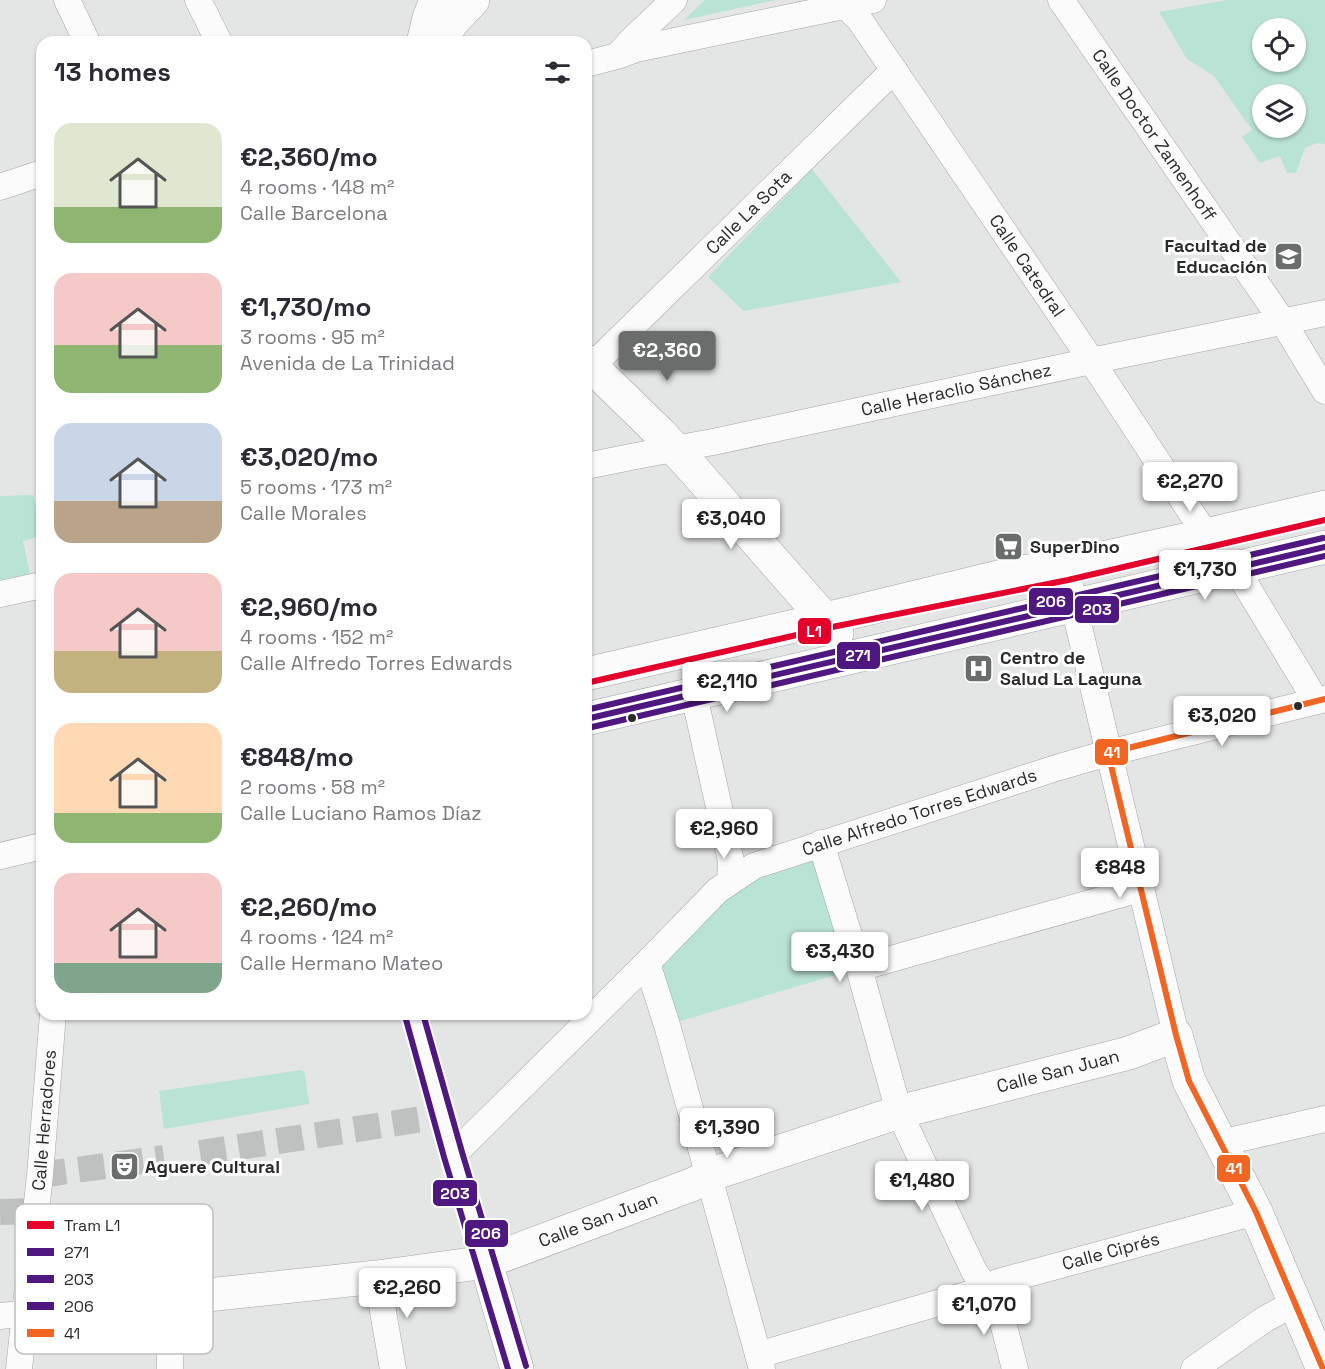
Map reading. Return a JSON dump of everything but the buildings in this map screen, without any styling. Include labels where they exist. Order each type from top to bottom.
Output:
[{"type":"street","points":[[67,0],[84,36]]},
{"type":"street","points":[[198,0],[216,36]]},
{"type":"street","points":[[429,36],[429,18],[436,0]]},
{"type":"street","points":[[435,36],[473,0]]},
{"type":"street","points":[[617,56],[674,0]]},
{"type":"street","points":[[592,62],[636,50],[842,3],[873,0]]},
{"type":"street","name":"Calle Doctor Zamenhoff","points":[[1061,0],[1283,322],[1325,391]]},
{"type":"street","name":"Calle Catedral","points":[[842,3],[859,19],[894,70],[1206,535]]},
{"type":"street","name":"Calle La Sota","points":[[592,352],[894,70]]},
{"type":"street","points":[[0,187],[36,175]]},
{"type":"street","name":"Calle Heraclio Sánchez","points":[[592,465],[713,442],[1325,313]]},
{"type":"street","points":[[592,352],[857,656]]},
{"type":"street","points":[[592,673],[1019,572],[1066,566],[1325,507]]},
{"type":"street","points":[[592,718],[1325,547]]},
{"type":"street","points":[[1066,566],[1140,889],[1189,1081],[1256,1212],[1323,1369]]},
{"type":"street","points":[[1235,567],[1321,700]]},
{"type":"street","points":[[0,594],[36,586]]},
{"type":"street","points":[[694,695],[731,861],[730,882]]},
{"type":"street","name":"Calle Alfredo Torres Edwards","points":[[592,1017],[718,890],[754,866],[1056,768],[1321,700]]},
{"type":"street","points":[[821,843],[899,1112],[974,1271],[999,1307],[1015,1369]]},
{"type":"street","points":[[0,856],[36,847]]},
{"type":"street","points":[[859,968],[1140,889]]},
{"type":"street","points":[[647,963],[667,1025],[760,1362]]},
{"type":"street","name":"Calle Herradores","points":[[36,1204],[52,1020]]},
{"type":"street","points":[[416,1020],[517,1369]]},
{"type":"street","name":"Calle Alfredo Torres Edwards","points":[[453,1155],[589,1020]]},
{"type":"street","name":"Calle San Juan","points":[[213,1294],[377,1277],[486,1262],[691,1185],[732,1167],[899,1112],[1129,1053],[1176,1035]]},
{"type":"street","points":[[1220,1143],[1325,1119]]},
{"type":"street","name":"Calle Ciprés","points":[[760,1362],[976,1292],[1009,1279],[1256,1212]]},
{"type":"street","points":[[377,1277],[393,1369]]},
{"type":"street","points":[[1194,1369],[1264,1319],[1295,1304]]},
{"type":"street","name":"Calle Herradores","points":[[12,1314],[15,1338]]},
{"type":"street","name":"Calle Herradores","points":[[17,1354],[19,1369]]},
{"type":"green space","points":[[705,0],[776,0],[684,20]]},
{"type":"green space","points":[[1227,0],[1325,0],[1325,144],[1317,143],[1305,148],[1296,173],[1287,173],[1280,156],[1260,163],[1242,137],[1252,130],[1214,76],[1187,59],[1159,12]]},
{"type":"green space","points":[[812,169],[901,282],[744,311],[708,277]]},
{"type":"green space","points":[[33,495],[36,507],[36,538],[23,541],[30,574],[0,580],[0,496]]},
{"type":"green space","points":[[821,843],[859,968],[667,1025],[647,963],[718,890]]},
{"type":"green space","points":[[301,1070],[305,1073],[309,1104],[164,1129],[159,1091]]},
{"type":"tunnel","points":[[200,1153],[442,1116]]},
{"type":"tunnel","points":[[40,1175],[164,1158]]},
{"type":"tunnel","points":[[0,1212],[15,1212]]},
{"type":"tram line","name":"L1","points":[[592,682],[832,627],[1068,580],[1325,520]]},
{"type":"transit line","name":"206","points":[[592,709],[1323,538]]},
{"type":"transit line","name":"271","points":[[592,718],[1325,547]]},
{"type":"transit line","name":"203","points":[[592,727],[1325,556]]},
{"type":"transit line","name":"41","points":[[1323,1369],[1256,1212],[1189,1081],[1108,753],[1325,699]]},
{"type":"transit line","name":"203","points":[[406,1020],[444,1157],[508,1369]]},
{"type":"transit line","name":"206","points":[[425,1020],[526,1366]]},
{"type":"place","name":"Facultad de Educación","points":[[1288,256]]},
{"type":"place","name":"SuperDino","points":[[1009,547]]},
{"type":"place","name":"Centro de Salud La Laguna","points":[[979,668]]},
{"type":"place","name":"Aguere Cultural","points":[[124,1167]]}]
